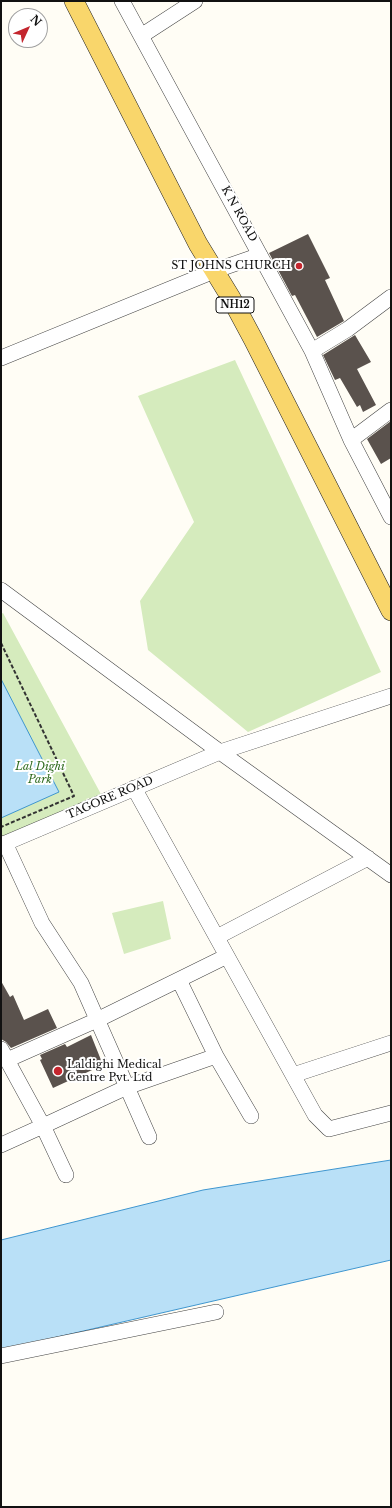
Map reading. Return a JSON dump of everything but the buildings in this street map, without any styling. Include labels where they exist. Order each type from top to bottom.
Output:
[{"type":"main road","name":"NH12","points":[[74,1],[184,217],[253,339],[391,611]]},
{"type":"street","name":"K N ROAD","points":[[122,1],[312,351],[351,440],[391,517]]},
{"type":"street","points":[[141,36],[195,1]]},
{"type":"street","points":[[1,358],[214,271],[260,254]]},
{"type":"street","points":[[312,351],[348,329],[391,297]]},
{"type":"street","points":[[351,440],[391,410]]},
{"type":"street","points":[[1,590],[220,752],[391,875]]},
{"type":"street","name":"TAGORE ROAD","points":[[3,844],[220,752],[391,696]]},
{"type":"street","points":[[134,788],[315,1115],[329,1129],[391,1113]]},
{"type":"street","points":[[3,844],[42,923],[81,983],[149,1137]]},
{"type":"street","points":[[217,938],[368,858]]},
{"type":"street","points":[[66,1175],[43,1126],[5,1062],[97,1020],[227,956]]},
{"type":"street","points":[[179,980],[216,1056],[251,1116]]},
{"type":"street","points":[[293,1075],[391,1043]]},
{"type":"street","points":[[1,1145],[127,1087],[216,1056]]},
{"type":"street","points":[[1,1356],[216,1312]]},
{"type":"path","points":[[1,643],[74,796],[1,827]]},
{"type":"green space","points":[[235,360],[381,672],[248,732],[148,650],[140,601],[194,522],[138,396]]},
{"type":"green space","name":"Lal Dighi Park","points":[[3,613],[102,796],[91,801],[89,798],[86,799],[88,802],[1,839],[1,614]]},
{"type":"green space","points":[[163,901],[171,939],[124,954],[112,913]]},
{"type":"water","points":[[1,679],[59,792],[1,818]]},
{"type":"water","points":[[391,1160],[391,1260],[1,1350],[1,1240],[203,1190]]},
{"type":"place","name":"ST JOHNS CHURCH","points":[[299,266]]},
{"type":"place","name":"Laldighi Medical Centre Pvt. Ltd","points":[[58,1071]]}]
